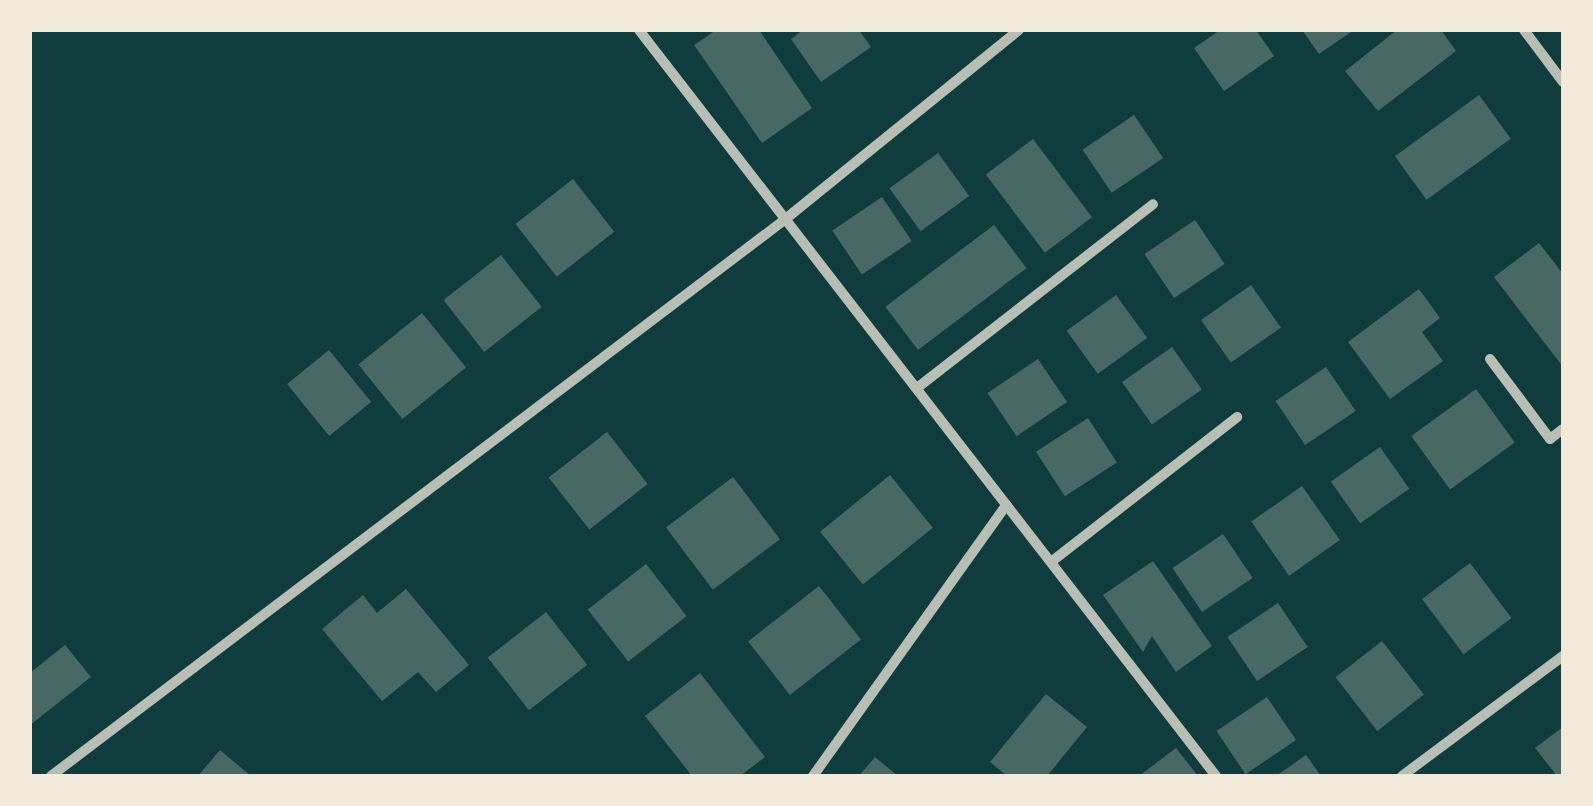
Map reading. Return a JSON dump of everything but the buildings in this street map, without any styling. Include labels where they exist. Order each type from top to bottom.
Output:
[{"type":"street","points":[[639,30],[1216,776]]},
{"type":"street","points":[[51,776],[784,220],[1020,30]]},
{"type":"street","points":[[1524,30],[1563,82]]},
{"type":"street","points":[[917,388],[1152,204]]},
{"type":"street","points":[[1490,359],[1550,439],[1563,429]]},
{"type":"street","points":[[1051,562],[1236,416]]},
{"type":"street","points":[[813,776],[1006,505]]},
{"type":"street","points":[[1402,776],[1563,656]]}]
